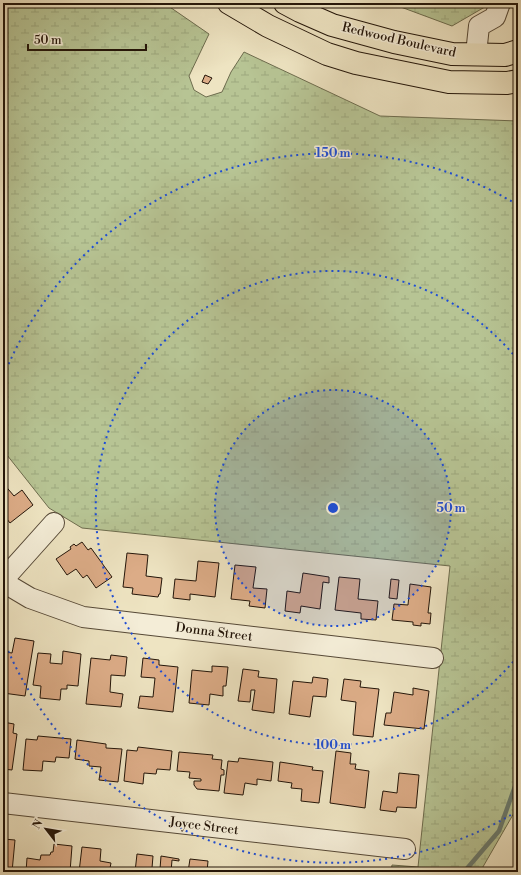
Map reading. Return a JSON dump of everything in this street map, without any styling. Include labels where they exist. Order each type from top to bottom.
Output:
[{"type":"main road","name":"Redwood Boulevard","points":[[285,3],[332,25],[394,42],[452,54],[505,55],[518,51]]},
{"type":"main road","points":[[233,4],[268,26],[327,54],[356,63],[449,82],[518,81]]},
{"type":"street","points":[[476,54],[479,26],[495,17],[500,3]]},
{"type":"street","points":[[3,581],[54,523]]},
{"type":"street","name":"Donna Street","points":[[3,581],[30,598],[83,617],[433,658]]},
{"type":"street","name":"Joyce Street","points":[[3,803],[405,849]]},
{"type":"green space","points":[[3,3],[164,3],[209,34],[189,76],[194,90],[206,97],[222,92],[231,72],[244,52],[380,116],[518,121],[518,806],[480,872],[391,872],[392,865],[418,867],[450,566],[82,528],[49,508],[3,450]]},
{"type":"green space","points":[[390,3],[490,3],[490,4],[452,26]]},
{"type":"building","points":[[205,75],[212,78],[208,84],[202,82]]},
{"type":"building","points":[[3,483],[14,496],[22,490],[33,505],[10,523],[3,514]]},
{"type":"building","points":[[82,542],[88,550],[91,548],[112,577],[96,588],[87,575],[83,578],[76,569],[67,575],[56,559],[71,549],[70,547],[74,544],[76,546]]},
{"type":"building","points":[[127,553],[148,555],[146,576],[162,578],[160,594],[158,597],[132,594],[133,588],[123,587]]},
{"type":"building","points":[[198,561],[219,563],[215,597],[190,594],[190,600],[173,598],[175,579],[196,581]]},
{"type":"building","points":[[235,565],[256,567],[253,588],[267,589],[265,608],[249,606],[250,601],[231,599]]},
{"type":"building","points":[[303,573],[329,577],[329,583],[323,582],[320,609],[301,606],[300,613],[285,611],[287,591],[300,593]]},
{"type":"building","points":[[339,577],[360,579],[358,599],[378,601],[376,620],[361,619],[361,613],[335,610]]},
{"type":"building","points":[[391,579],[399,580],[397,599],[389,598]]},
{"type":"building","points":[[410,584],[431,587],[428,613],[431,613],[430,624],[421,623],[421,626],[413,625],[413,622],[392,620],[394,604],[408,605]]},
{"type":"building","points":[[15,638],[34,641],[25,696],[3,693],[3,664],[5,652],[12,653]]},
{"type":"building","points":[[63,651],[81,654],[78,686],[67,685],[67,689],[61,689],[60,700],[40,698],[41,686],[33,685],[38,653],[51,654],[50,663],[62,664]]},
{"type":"building","points":[[111,655],[127,657],[125,676],[111,675],[110,692],[123,694],[121,707],[86,704],[91,658],[110,660]]},
{"type":"building","points":[[143,658],[159,660],[159,665],[178,667],[173,712],[138,708],[140,696],[153,697],[155,678],[141,677]]},
{"type":"building","points":[[212,666],[228,667],[226,686],[223,686],[223,696],[210,694],[209,705],[189,703],[192,670],[212,672]]},
{"type":"building","points":[[243,669],[259,671],[258,677],[277,679],[274,713],[252,710],[255,690],[251,690],[250,702],[238,701]]},
{"type":"building","points":[[313,677],[328,679],[326,697],[313,696],[310,717],[289,714],[293,681],[312,683]]},
{"type":"building","points":[[344,679],[361,681],[360,687],[379,689],[373,737],[353,735],[356,702],[341,700]]},
{"type":"building","points":[[413,688],[429,691],[424,729],[384,725],[386,713],[391,713],[394,692],[413,695]]},
{"type":"building","points":[[3,722],[14,724],[13,733],[17,734],[12,770],[3,769]]},
{"type":"building","points":[[38,736],[71,739],[69,758],[56,757],[55,762],[43,761],[42,771],[23,770],[26,739],[37,740]]},
{"type":"building","points":[[77,740],[106,744],[106,748],[122,749],[118,782],[99,780],[101,767],[89,766],[89,761],[75,759]]},
{"type":"building","points":[[138,747],[172,751],[170,770],[157,769],[156,774],[144,773],[143,784],[124,781],[127,750],[137,751]]},
{"type":"building","points":[[336,751],[351,753],[350,764],[356,764],[355,769],[369,771],[365,808],[330,803]]},
{"type":"building","points":[[179,752],[213,755],[212,759],[222,760],[221,769],[224,770],[224,775],[221,775],[219,791],[197,789],[194,785],[194,781],[201,781],[201,779],[189,778],[190,772],[177,771]]},
{"type":"building","points":[[239,758],[273,762],[271,781],[257,779],[257,785],[245,783],[243,795],[224,793],[228,761],[238,762]]},
{"type":"building","points":[[280,762],[313,767],[312,770],[323,771],[319,803],[301,801],[302,789],[291,788],[292,783],[278,781]]},
{"type":"building","points":[[399,773],[419,775],[416,808],[397,807],[396,812],[380,810],[383,791],[397,793]]},
{"type":"building","points":[[3,839],[15,840],[12,872],[3,872]]},
{"type":"building","points":[[54,844],[72,846],[70,872],[26,872],[27,858],[40,860],[41,855],[50,855],[51,852],[53,852]]},
{"type":"building","points":[[82,847],[101,849],[100,861],[111,863],[110,868],[125,870],[125,872],[79,872]]},
{"type":"building","points":[[137,854],[153,856],[152,868],[160,869],[161,856],[179,859],[179,861],[172,860],[171,872],[135,872]]},
{"type":"building","points":[[190,859],[208,861],[207,872],[188,872]]},
{"type":"waterway","points":[[464,872],[499,831],[518,778]]}]
